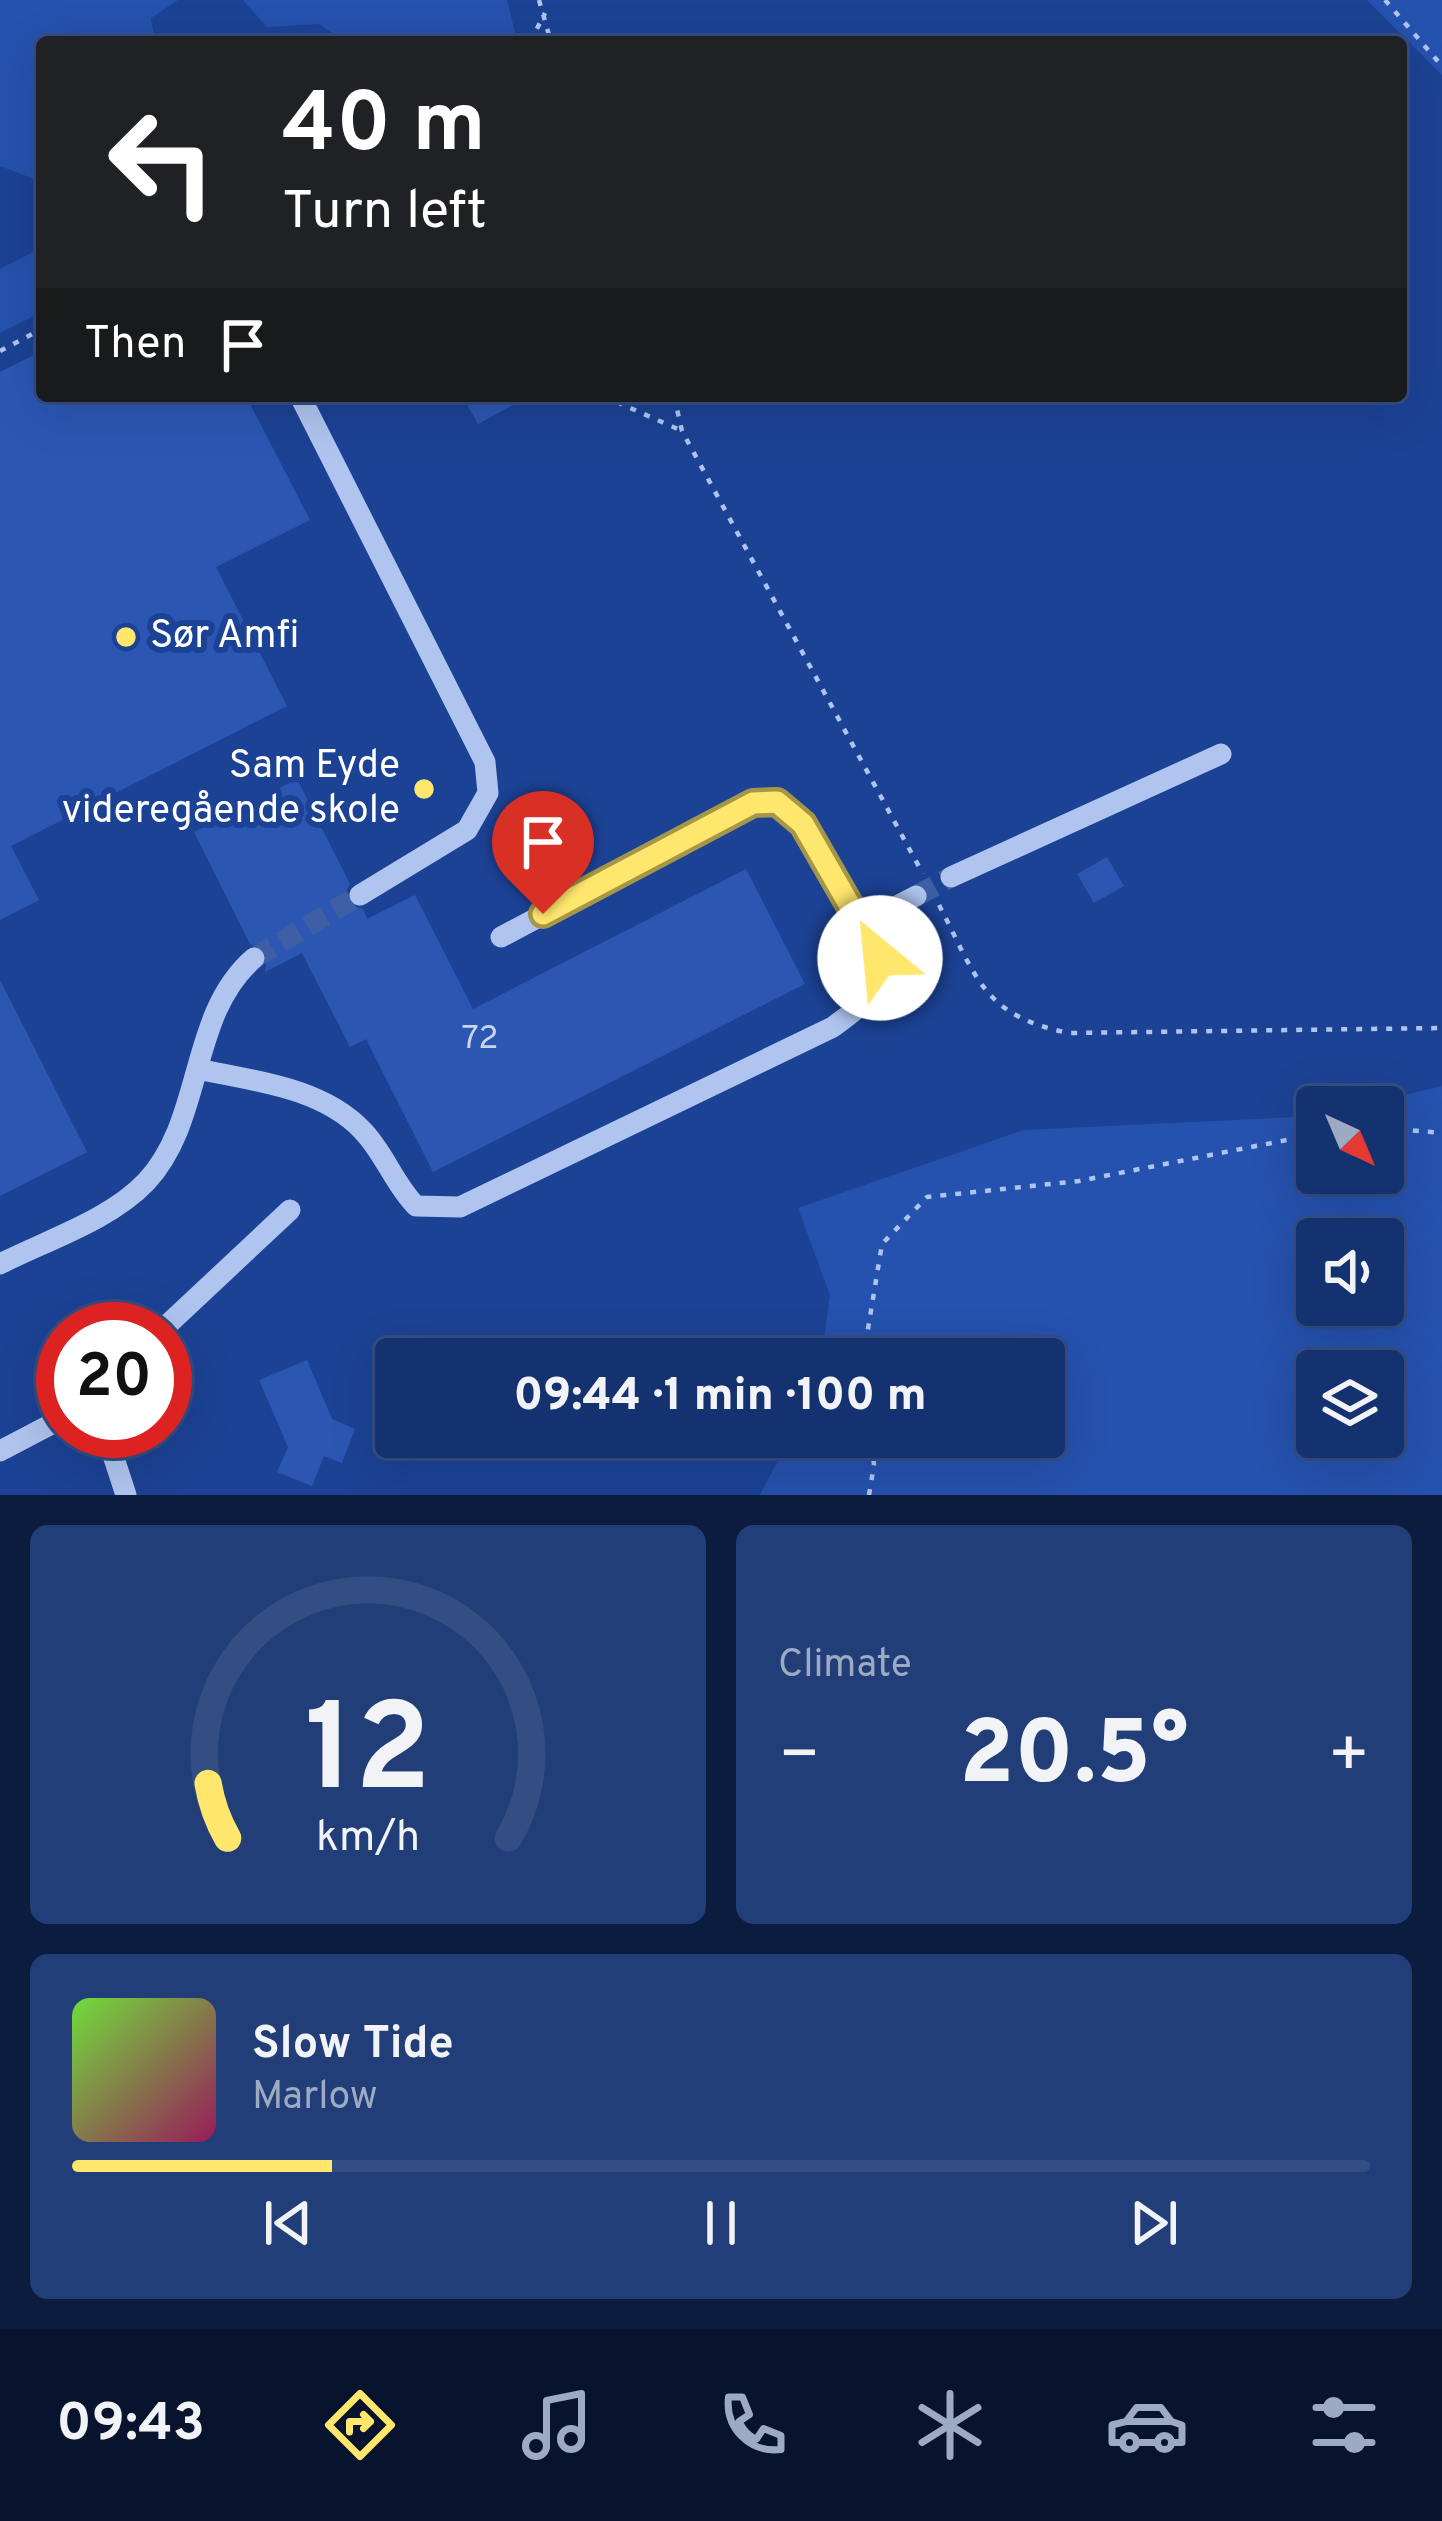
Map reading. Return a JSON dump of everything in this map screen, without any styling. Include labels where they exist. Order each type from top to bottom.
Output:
[{"type":"street","points":[[303,402],[485,762],[488,793],[467,830],[360,895]]},
{"type":"street","points":[[951,877],[1221,754]]},
{"type":"street","points":[[198,1069],[292,1090],[326,1104],[362,1129],[416,1205],[460,1207],[833,1027],[862,1005],[878,980],[880,958],[803,824],[777,802],[753,803],[501,937]]},
{"type":"street","points":[[862,924],[922,890]]},
{"type":"street","points":[[0,1264],[128,1199],[149,1179],[167,1148],[198,1069],[216,1004],[230,978],[254,958]]},
{"type":"street","points":[[192,1302],[290,1210]]},
{"type":"street","points":[[0,1451],[36,1432]]},
{"type":"street","points":[[114,1458],[126,1495]]},
{"type":"path","points":[[539,0],[550,36]]},
{"type":"path","points":[[1385,0],[1442,66]]},
{"type":"path","points":[[533,36],[545,13]]},
{"type":"path","points":[[0,350],[36,332]]},
{"type":"path","points":[[617,402],[682,431]]},
{"type":"path","points":[[675,402],[682,431],[922,890]]},
{"type":"path","points":[[939,904],[972,968],[1003,1011],[1032,1025],[1070,1033],[1442,1028]]},
{"type":"path","points":[[1404,1130],[1442,1133]]},
{"type":"path","points":[[866,1338],[882,1244],[927,1197],[1079,1181],[1296,1138]]},
{"type":"path","points":[[869,1495],[873,1458]]},
{"type":"shaded area","points":[[0,0],[178,0],[151,18],[154,36],[36,36],[36,180],[0,166]]},
{"type":"shaded area","points":[[243,0],[507,0],[516,36],[336,36],[319,24],[267,27]]},
{"type":"shaded area","points":[[1367,0],[1442,0],[1442,75],[1407,36]]},
{"type":"shaded area","points":[[33,252],[36,258],[36,315],[0,333],[0,269]]},
{"type":"shaded area","points":[[1442,1086],[1442,1495],[760,1495],[779,1458],[1065,1458],[1065,1338],[824,1338],[830,1295],[798,1208],[1024,1130],[1296,1117],[1296,1194],[1404,1194],[1404,1095]]},
{"type":"building","name":"Sør Amfi","points":[[36,354],[36,402],[249,402],[310,520],[216,567],[287,706],[11,846],[39,900],[0,920],[0,372]]},
{"type":"building","points":[[465,402],[518,402],[478,424]]},
{"type":"building","points":[[297,779],[350,884],[345,894],[348,904],[363,909],[367,919],[415,895],[473,1009],[746,869],[805,984],[433,1172],[366,1039],[350,1047],[302,953],[265,972],[268,952],[250,944],[194,832]]},
{"type":"building","points":[[1107,857],[1124,886],[1094,903],[1077,874]]},
{"type":"building","points":[[0,980],[87,1152],[0,1196]]},
{"type":"building","points":[[307,1360],[332,1419],[355,1429],[342,1463],[324,1456],[312,1486],[277,1472],[288,1447],[259,1380]]},
{"type":"tunnel","points":[[916,896],[951,877]]},
{"type":"tunnel","points":[[254,958],[360,895]]},
{"type":"place","name":"Sør Amfi","points":[[126,637]]},
{"type":"place","name":"Sam Eyde videregående skole","points":[[424,789]]},
{"type":"route","points":[[543,914],[753,803],[777,802],[803,824],[880,958]]}]
